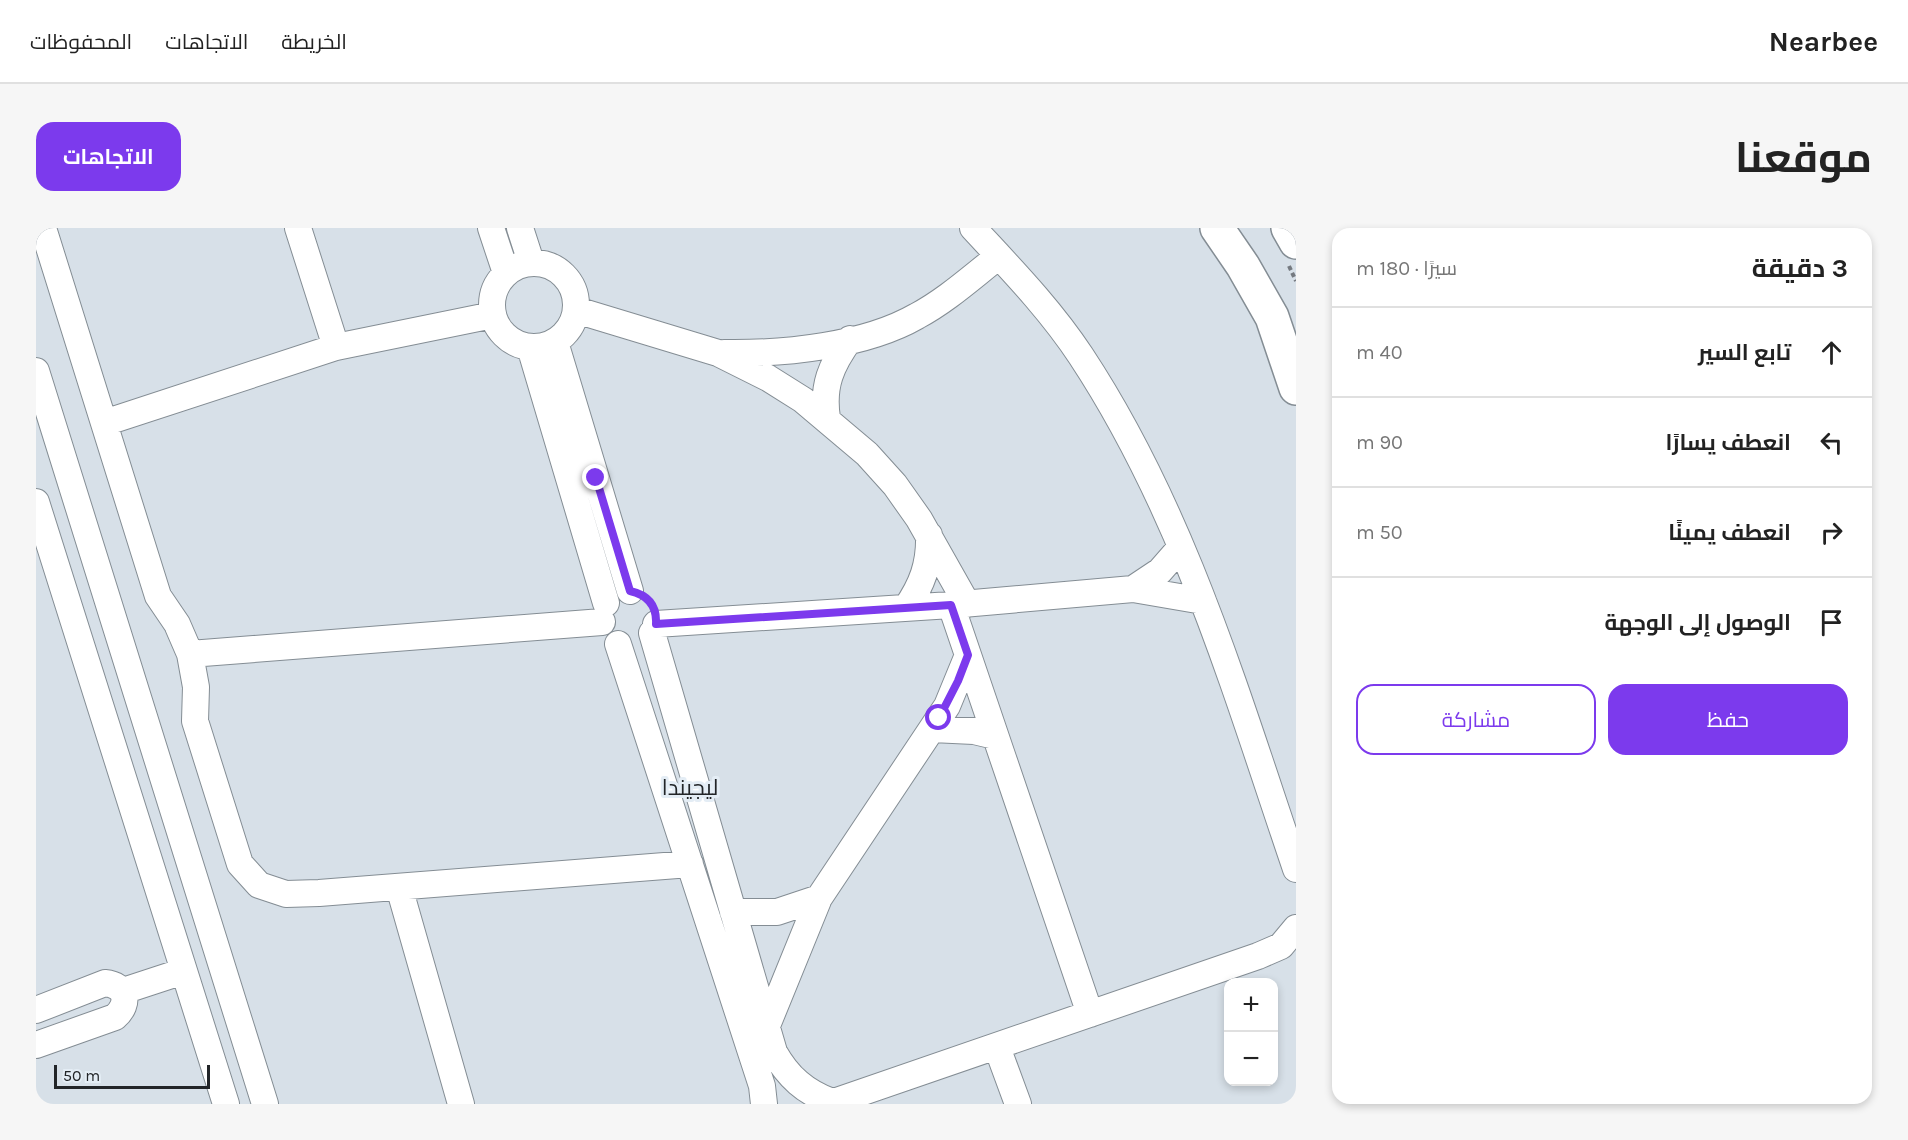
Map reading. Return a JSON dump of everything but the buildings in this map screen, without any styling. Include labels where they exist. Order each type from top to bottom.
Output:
[{"type":"street","points":[[43,228],[158,596],[177,624],[190,654],[196,687],[195,720],[240,864],[259,885],[286,894],[690,864]]},
{"type":"street","points":[[297,228],[336,347]]},
{"type":"street","points":[[491,228],[506,273]]},
{"type":"street","points":[[520,228],[531,262]]},
{"type":"street","points":[[973,228],[1039,298],[1080,354],[1111,403],[1149,474],[1203,601],[1296,869]]},
{"type":"street","points":[[1217,228],[1243,266],[1272,317],[1296,388]]},
{"type":"street","points":[[1288,228],[1296,242]]},
{"type":"street","points":[[718,353],[784,352],[849,339],[915,317],[999,256]]},
{"type":"street","points":[[531,262],[546,264],[559,271],[570,281],[575,295],[576,310],[565,334],[555,342],[530,347],[506,338],[493,315],[494,292],[506,273],[513,267],[531,262]]},
{"type":"street","points":[[576,310],[718,353],[768,378],[827,418],[867,454],[894,485],[929,535],[959,604],[968,655],[1090,1014]]},
{"type":"street","points":[[104,423],[336,347],[493,315]]},
{"type":"street","points":[[827,418],[826,385],[830,369],[849,339]]},
{"type":"street","points":[[555,342],[630,591]]},
{"type":"street","points":[[530,347],[610,638],[618,644],[637,645],[654,629],[1133,589],[1203,601]]},
{"type":"street","points":[[38,387],[265,1104]]},
{"type":"street","points":[[36,502],[226,1104]]},
{"type":"street","points":[[906,608],[925,573],[929,554],[929,535]]},
{"type":"street","points":[[1133,589],[1160,571],[1181,547]]},
{"type":"street","points":[[190,654],[604,613],[621,592],[640,593],[653,606],[654,629],[733,912],[764,1046],[764,1104]]},
{"type":"street","points":[[618,644],[690,864],[764,1046],[796,1082],[813,1095],[830,1103],[1258,956],[1281,946],[1296,928]]},
{"type":"street","points":[[764,1046],[819,898],[932,729],[951,698],[968,655]]},
{"type":"street","points":[[932,729],[974,731],[995,736]]},
{"type":"street","points":[[399,887],[461,1104]]},
{"type":"street","points":[[733,912],[777,912],[819,898]]},
{"type":"street","points":[[123,991],[184,971]]},
{"type":"street","points":[[36,1010],[105,983],[115,984],[123,991],[126,1000],[123,1010],[115,1017],[36,1045]]},
{"type":"street","points":[[997,1047],[1018,1104]]},
{"type":"district","name":"ليجيندا","points":[[690,787]]},
{"type":"route","points":[[596,478],[630,591],[648,598],[656,615],[656,624],[951,605],[968,655],[939,718]]}]
